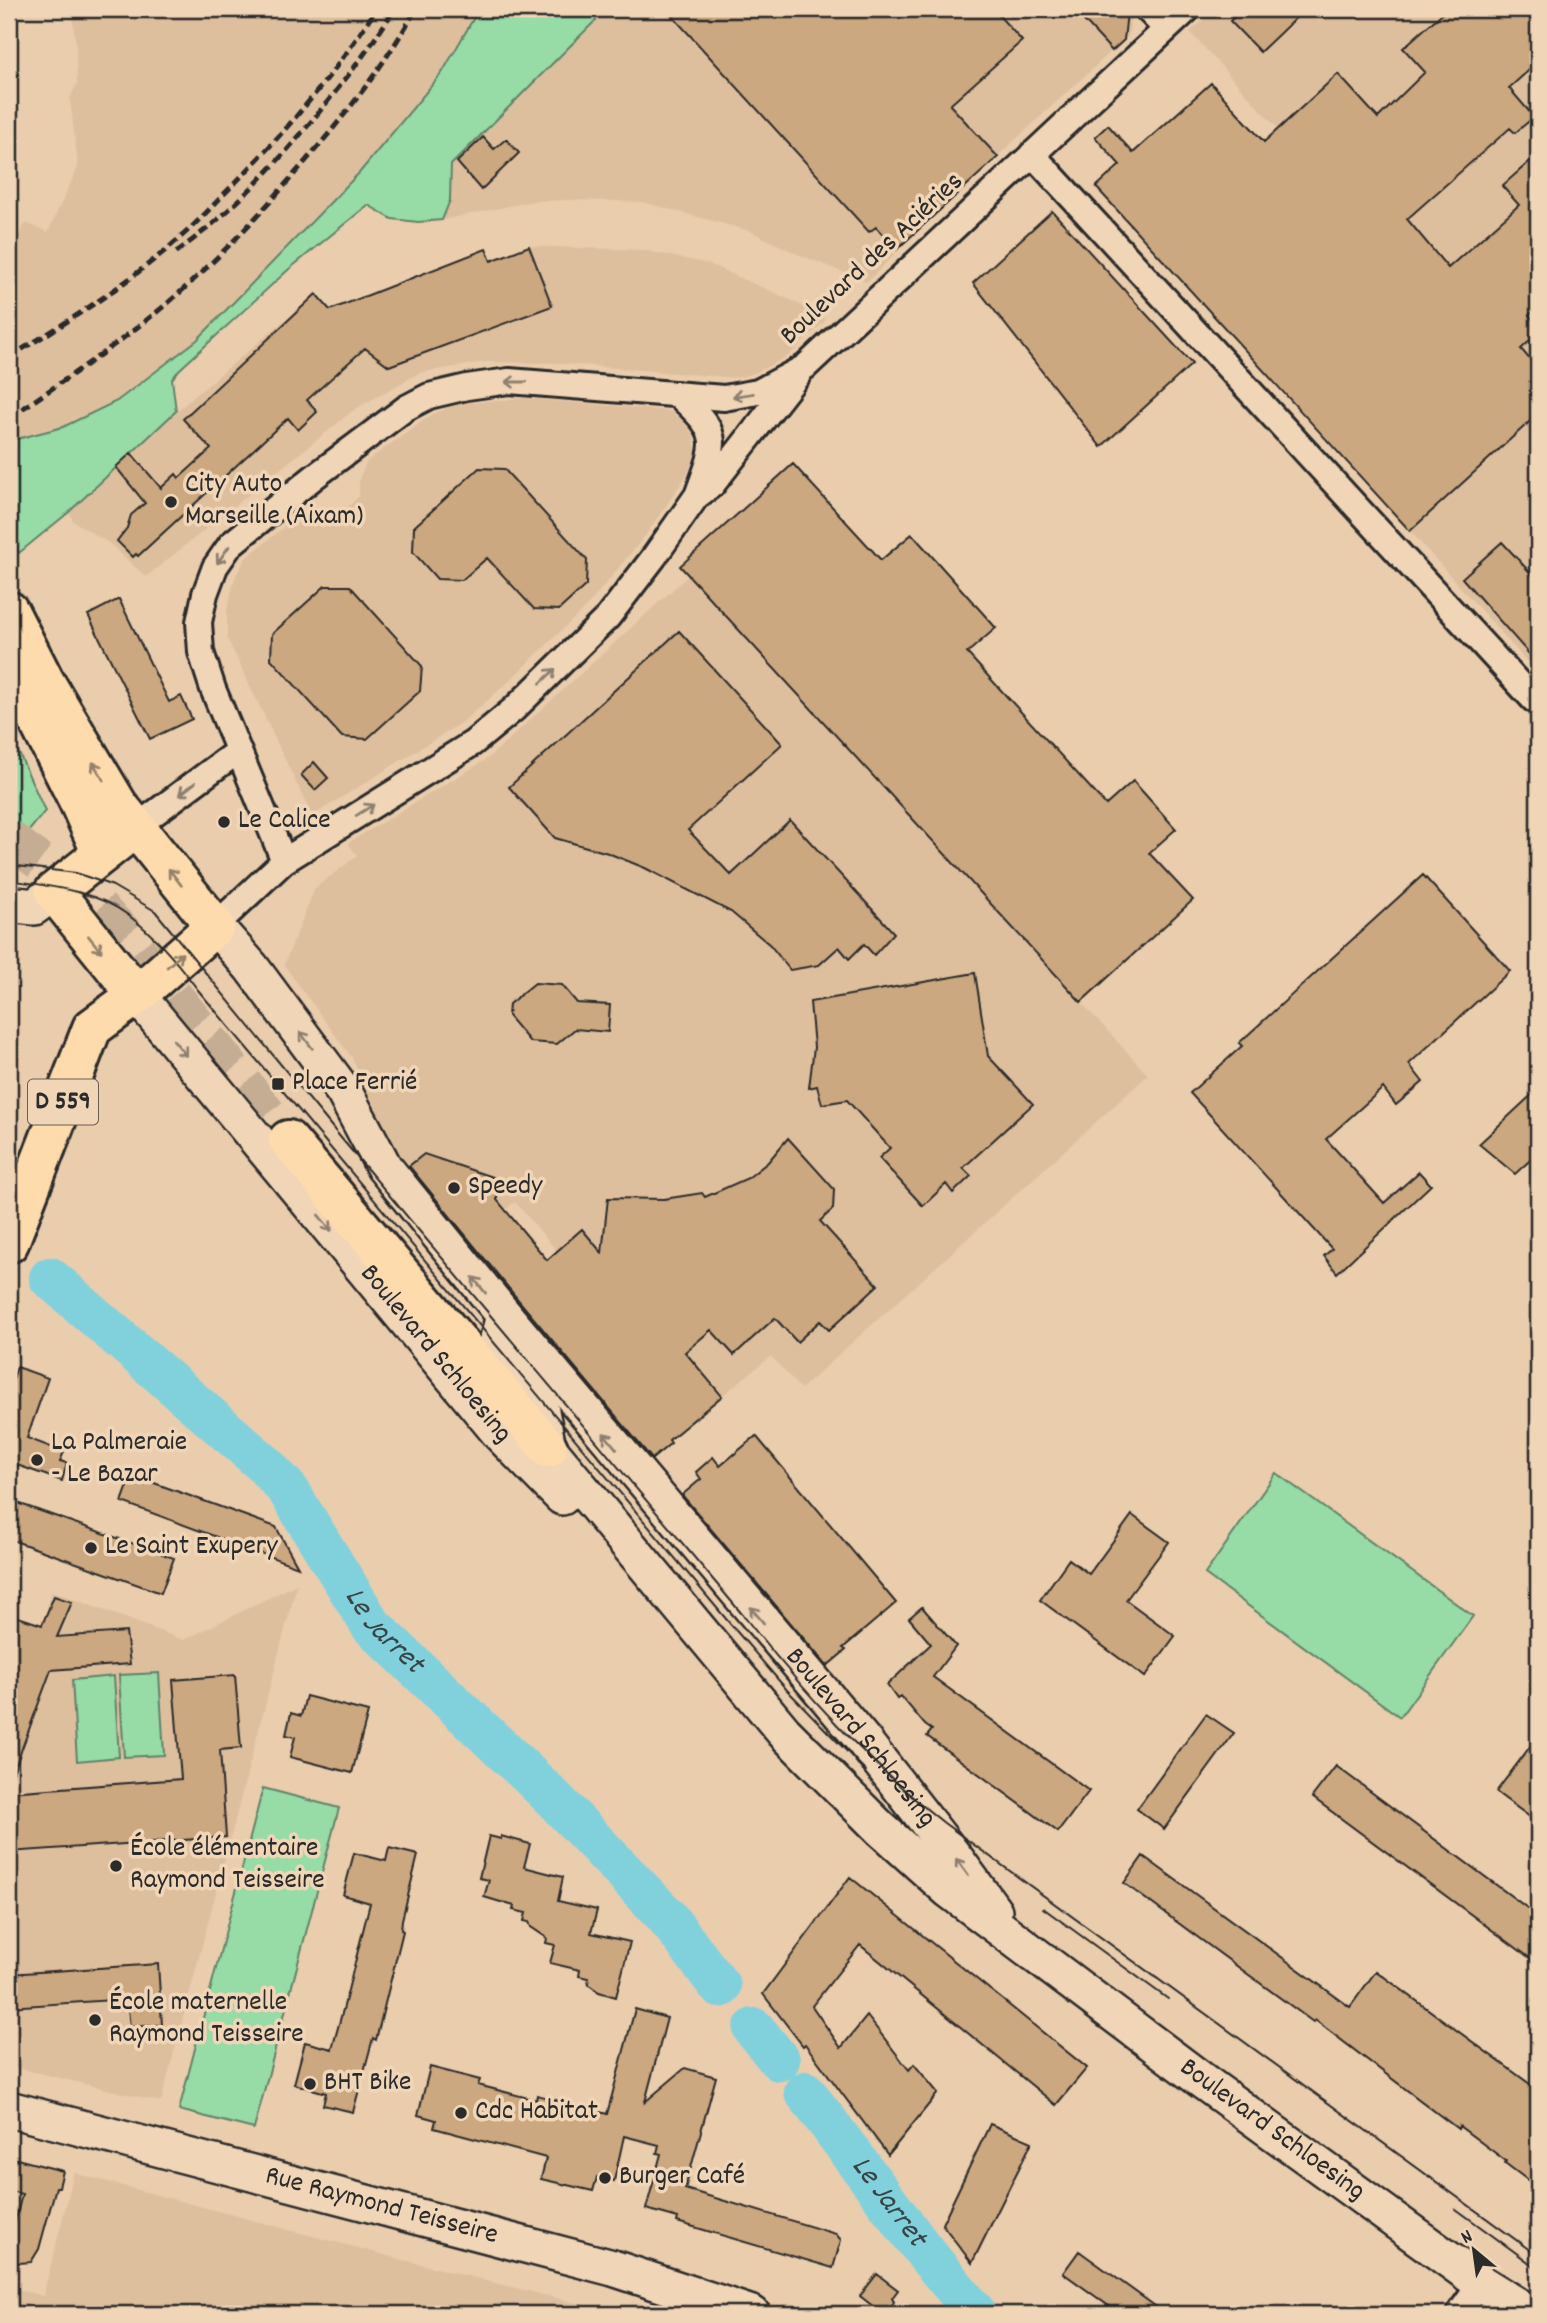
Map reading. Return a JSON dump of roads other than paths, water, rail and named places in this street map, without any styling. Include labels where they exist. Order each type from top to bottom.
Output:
[{"type":"main road","points":[[9,611],[45,682],[118,805],[215,926]]},
{"type":"main road","points":[[9,663],[102,853]]},
{"type":"main road","points":[[9,904],[34,907],[136,827]]},
{"type":"main road","points":[[54,892],[137,995]]},
{"type":"main road","name":"D 559","points":[[11,1235],[92,1028],[137,995],[215,926]]},
{"type":"main road","name":"Boulevard Schloesing","points":[[215,926],[251,967],[344,1092],[384,1167],[504,1315],[863,1740],[956,1859],[1016,1942]]},
{"type":"main road","name":"Boulevard Schloesing","points":[[137,995],[501,1435],[593,1528],[713,1670],[753,1694]]},
{"type":"main road","points":[[288,1140],[548,1448]]},
{"type":"main road","name":"Boulevard Schloesing","points":[[504,1315],[494,1354],[541,1411],[548,1448],[784,1732],[880,1828],[948,1890],[1016,1942],[1481,2283],[1531,2314]]},
{"type":"main road","name":"Rue Raymond Teisseire","points":[[9,2109],[612,2268],[752,2314]]},
{"type":"street","points":[[1147,9],[1166,29]]},
{"type":"street","name":"Boulevard des Aciéries","points":[[284,861],[237,751],[201,652],[199,622],[205,594],[215,567],[231,544],[406,408],[429,396],[509,381],[724,398],[758,392],[804,367],[1188,9]]},
{"type":"street","points":[[1032,155],[1534,700],[1538,701]]},
{"type":"street","points":[[696,497],[712,485],[804,367]]},
{"type":"street","points":[[215,926],[284,861],[473,743],[514,709],[608,617],[696,497],[713,451],[710,433],[702,417],[677,394]]},
{"type":"street","points":[[136,827],[237,751]]},
{"type":"street","points":[[1459,2314],[1481,2283]]},
{"type":"waterway","name":"Le Jarret","points":[[50,1278],[263,1463],[288,1490],[371,1625],[552,1797],[666,1916],[720,1987]]},
{"type":"waterway","name":"Le Jarret","points":[[754,2029],[779,2060]]},
{"type":"waterway","name":"Le Jarret","points":[[805,2092],[927,2255],[974,2311]]},
{"type":"tunnel","points":[[9,839],[82,892],[124,933],[288,1140]]},
{"type":"tram line","points":[[9,865],[76,873],[113,886],[155,911],[341,1138],[788,1671],[837,1725],[916,1800],[1538,2256]]},
{"type":"tram line","points":[[9,880],[71,890],[101,900],[128,915],[157,940],[732,1626],[787,1690],[866,1771]]},
{"type":"tram line","points":[[1043,1908],[1168,1999]]},
{"type":"tram line","points":[[1456,2209],[1538,2269]]},
{"type":"railway","points":[[9,357],[121,285],[189,229],[290,123],[327,79],[376,9]]},
{"type":"railway","points":[[176,252],[219,219],[276,162],[346,78],[394,9]]},
{"type":"railway","points":[[22,409],[151,316],[186,287],[235,239],[345,114],[390,52],[416,9]]},
{"type":"place","name":"City Auto Marseille (Aixam)","points":[[171,502]]},
{"type":"place","name":"Le Calice","points":[[224,822]]},
{"type":"place","name":"Place Ferrié","points":[[278,1084]]},
{"type":"place","name":"Speedy","points":[[454,1188]]},
{"type":"place","name":"La Palmeraie - Le Bazar","points":[[37,1460]]},
{"type":"place","name":"Le Saint Exupery","points":[[91,1548]]},
{"type":"place","name":"École élémentaire Raymond Teisseire","points":[[116,1866]]},
{"type":"place","name":"École maternelle Raymond Teisseire","points":[[95,2020]]},
{"type":"place","name":"BHT Bike","points":[[310,2084]]},
{"type":"place","name":"Cdc Habitat","points":[[461,2113]]},
{"type":"place","name":"Burger Café","points":[[605,2178]]}]
